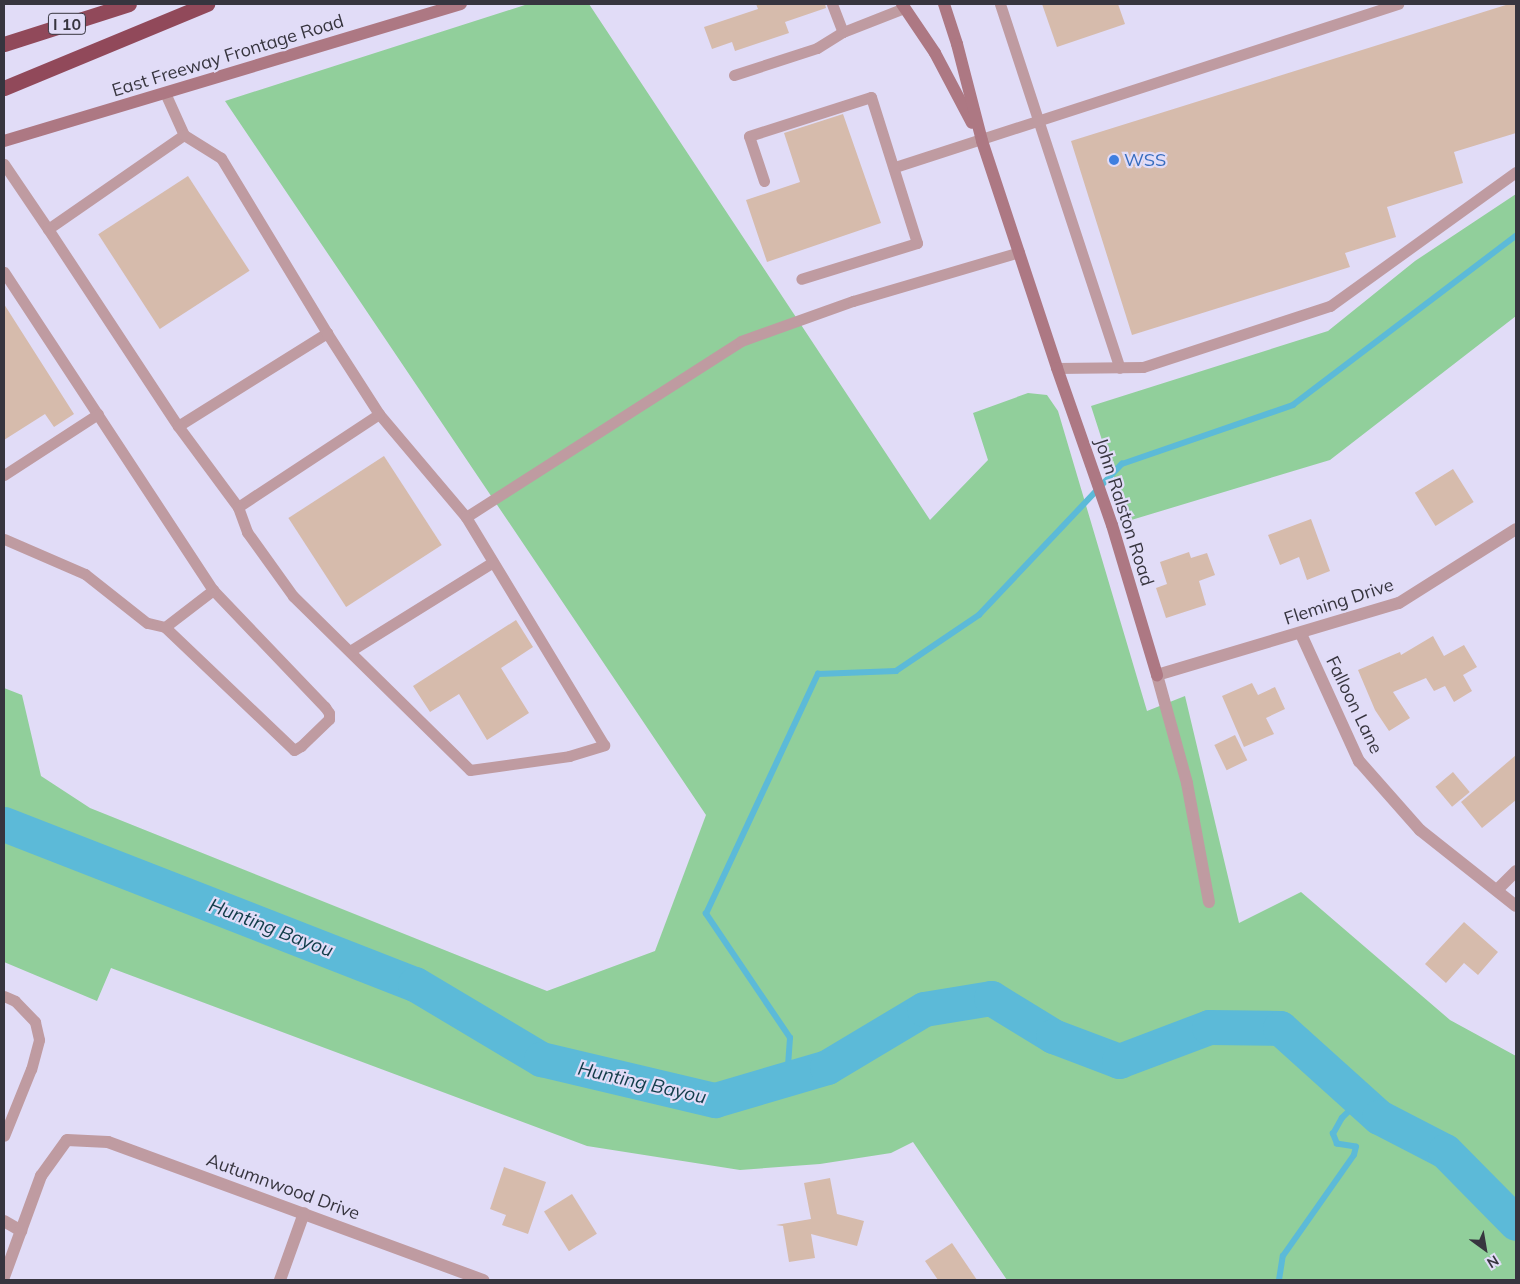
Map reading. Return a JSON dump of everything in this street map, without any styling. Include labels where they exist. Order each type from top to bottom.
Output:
[{"type":"highway","name":"I 10","points":[[4,44],[129,4]]},
{"type":"highway","points":[[4,88],[207,4]]},
{"type":"street","name":"East Freeway Frontage Road","points":[[4,141],[461,4]]},
{"type":"street","name":"John Ralston Road","points":[[944,4],[957,44],[982,141],[1057,368],[1112,525],[1157,675],[1187,783],[1209,902]]},
{"type":"street","name":"John Ralston Road","points":[[903,6],[935,53],[982,141]]},
{"type":"street","name":"Fleming Drive","points":[[1157,675],[1301,634],[1399,603],[1516,529]]},
{"type":"street","name":"Falloon Lane","points":[[1301,634],[1359,761],[1420,830],[1516,906]]},
{"type":"street","points":[[1497,890],[1516,871]]},
{"type":"street","name":"Autumnwood Drive","points":[[21,1231],[41,1176],[67,1140],[108,1142],[483,1280]]},
{"type":"street","points":[[280,1280],[304,1213]]},
{"type":"street","points":[[4,1221],[21,1231],[4,1278]]},
{"type":"lane","points":[[832,4],[842,32]]},
{"type":"lane","points":[[1000,4],[1120,368]]},
{"type":"lane","points":[[895,167],[982,141],[1398,4]]},
{"type":"lane","points":[[734,75],[817,48],[842,32],[903,6]]},
{"type":"lane","points":[[4,164],[178,426],[238,507],[247,532],[294,596],[470,770],[569,756],[604,745],[466,517],[379,414],[327,334],[221,158],[184,135],[165,92]]},
{"type":"lane","points":[[764,182],[750,136],[871,98],[895,167],[917,243],[801,280]]},
{"type":"lane","points":[[48,229],[184,135]]},
{"type":"lane","points":[[1057,368],[1143,367],[1330,306],[1516,172]]},
{"type":"lane","points":[[466,517],[741,341],[853,301],[1019,252]]},
{"type":"lane","points":[[4,272],[213,590],[329,713],[328,719],[301,746],[294,750],[165,627],[147,623],[85,574],[4,539]]},
{"type":"lane","points":[[178,426],[327,334]]},
{"type":"lane","points":[[4,476],[98,414]]},
{"type":"lane","points":[[238,507],[379,414]]},
{"type":"lane","points":[[350,651],[493,562]]},
{"type":"lane","points":[[165,627],[213,590]]},
{"type":"lane","points":[[4,996],[15,1001],[35,1022],[39,1040],[4,1136]]},
{"type":"green space","points":[[528,4],[589,4],[930,520],[988,460],[973,413],[1028,393],[1047,395],[1058,411],[1147,711],[1185,696],[1239,923],[1301,892],[1450,1020],[1516,1056],[1516,1280],[1007,1280],[913,1142],[891,1153],[820,1164],[740,1170],[587,1146],[111,968],[97,1001],[4,962],[4,688],[22,695],[41,776],[90,808],[547,991],[655,951],[706,815],[225,101]]},
{"type":"green space","points":[[1516,194],[1516,316],[1330,460],[1128,521],[1091,406],[1328,331],[1415,261]]},
{"type":"building","points":[[756,4],[825,4],[826,8],[785,22],[789,33],[735,51],[732,42],[712,49],[704,27],[758,9]]},
{"type":"building","points":[[1042,4],[1118,4],[1125,24],[1057,47]]},
{"type":"building","points":[[1509,4],[1516,4],[1516,133],[1454,152],[1463,183],[1387,207],[1396,237],[1345,253],[1350,267],[1132,335],[1071,141]]},
{"type":"building","points":[[843,114],[881,223],[767,262],[746,200],[800,182],[784,133]]},
{"type":"building","points":[[188,176],[250,271],[160,329],[98,234]]},
{"type":"building","points":[[4,304],[74,414],[54,427],[45,414],[4,440]]},
{"type":"building","points":[[384,456],[442,545],[346,607],[288,518]]},
{"type":"building","points":[[1453,469],[1474,502],[1436,526],[1415,493]]},
{"type":"building","points":[[1311,519],[1330,571],[1307,580],[1299,557],[1280,565],[1268,535]]},
{"type":"building","points":[[1189,552],[1191,558],[1207,553],[1215,575],[1199,581],[1206,605],[1166,618],[1156,588],[1167,584],[1160,562]]},
{"type":"building","points":[[516,620],[533,647],[501,668],[529,713],[487,740],[459,694],[430,712],[413,686]]},
{"type":"building","points":[[1433,636],[1444,656],[1464,645],[1477,667],[1463,675],[1472,691],[1454,702],[1445,686],[1434,691],[1426,678],[1393,692],[1410,718],[1389,731],[1375,710],[1358,670],[1400,652],[1401,655]]},
{"type":"building","points":[[1252,683],[1258,695],[1275,687],[1285,709],[1266,718],[1274,734],[1244,747],[1222,696]]},
{"type":"building","points":[[1235,735],[1247,760],[1227,770],[1214,745]]},
{"type":"building","points":[[1516,755],[1516,800],[1482,828],[1461,802]]},
{"type":"building","points":[[1453,772],[1470,792],[1452,807],[1435,787]]},
{"type":"building","points":[[1464,922],[1498,952],[1478,975],[1464,963],[1446,983],[1425,964]]},
{"type":"building","points":[[504,1167],[546,1182],[528,1234],[502,1225],[506,1215],[490,1209]]},
{"type":"building","points":[[830,1178],[837,1214],[864,1221],[857,1246],[811,1234],[815,1258],[789,1262],[783,1226],[776,1225],[811,1219],[804,1183]]},
{"type":"building","points":[[572,1194],[597,1234],[569,1251],[544,1211]]},
{"type":"building","points":[[952,1243],[977,1280],[938,1280],[925,1261]]},
{"type":"waterway","points":[[787,1080],[790,1038],[706,914],[818,674],[896,671],[979,615],[1122,464],[1293,405],[1516,236]]},
{"type":"waterway","name":"Hunting Bayou","points":[[4,824],[415,984],[541,1059],[715,1100],[827,1067],[924,1009],[991,998],[1053,1036],[1119,1061],[1209,1027],[1280,1028],[1379,1117],[1445,1151],[1516,1223]]},
{"type":"waterway","points":[[1279,1280],[1283,1256],[1354,1155],[1356,1147],[1337,1144],[1333,1134],[1342,1118],[1350,1110],[1354,1095]]},
{"type":"place","name":"WSS","points":[[1114,160]]}]
